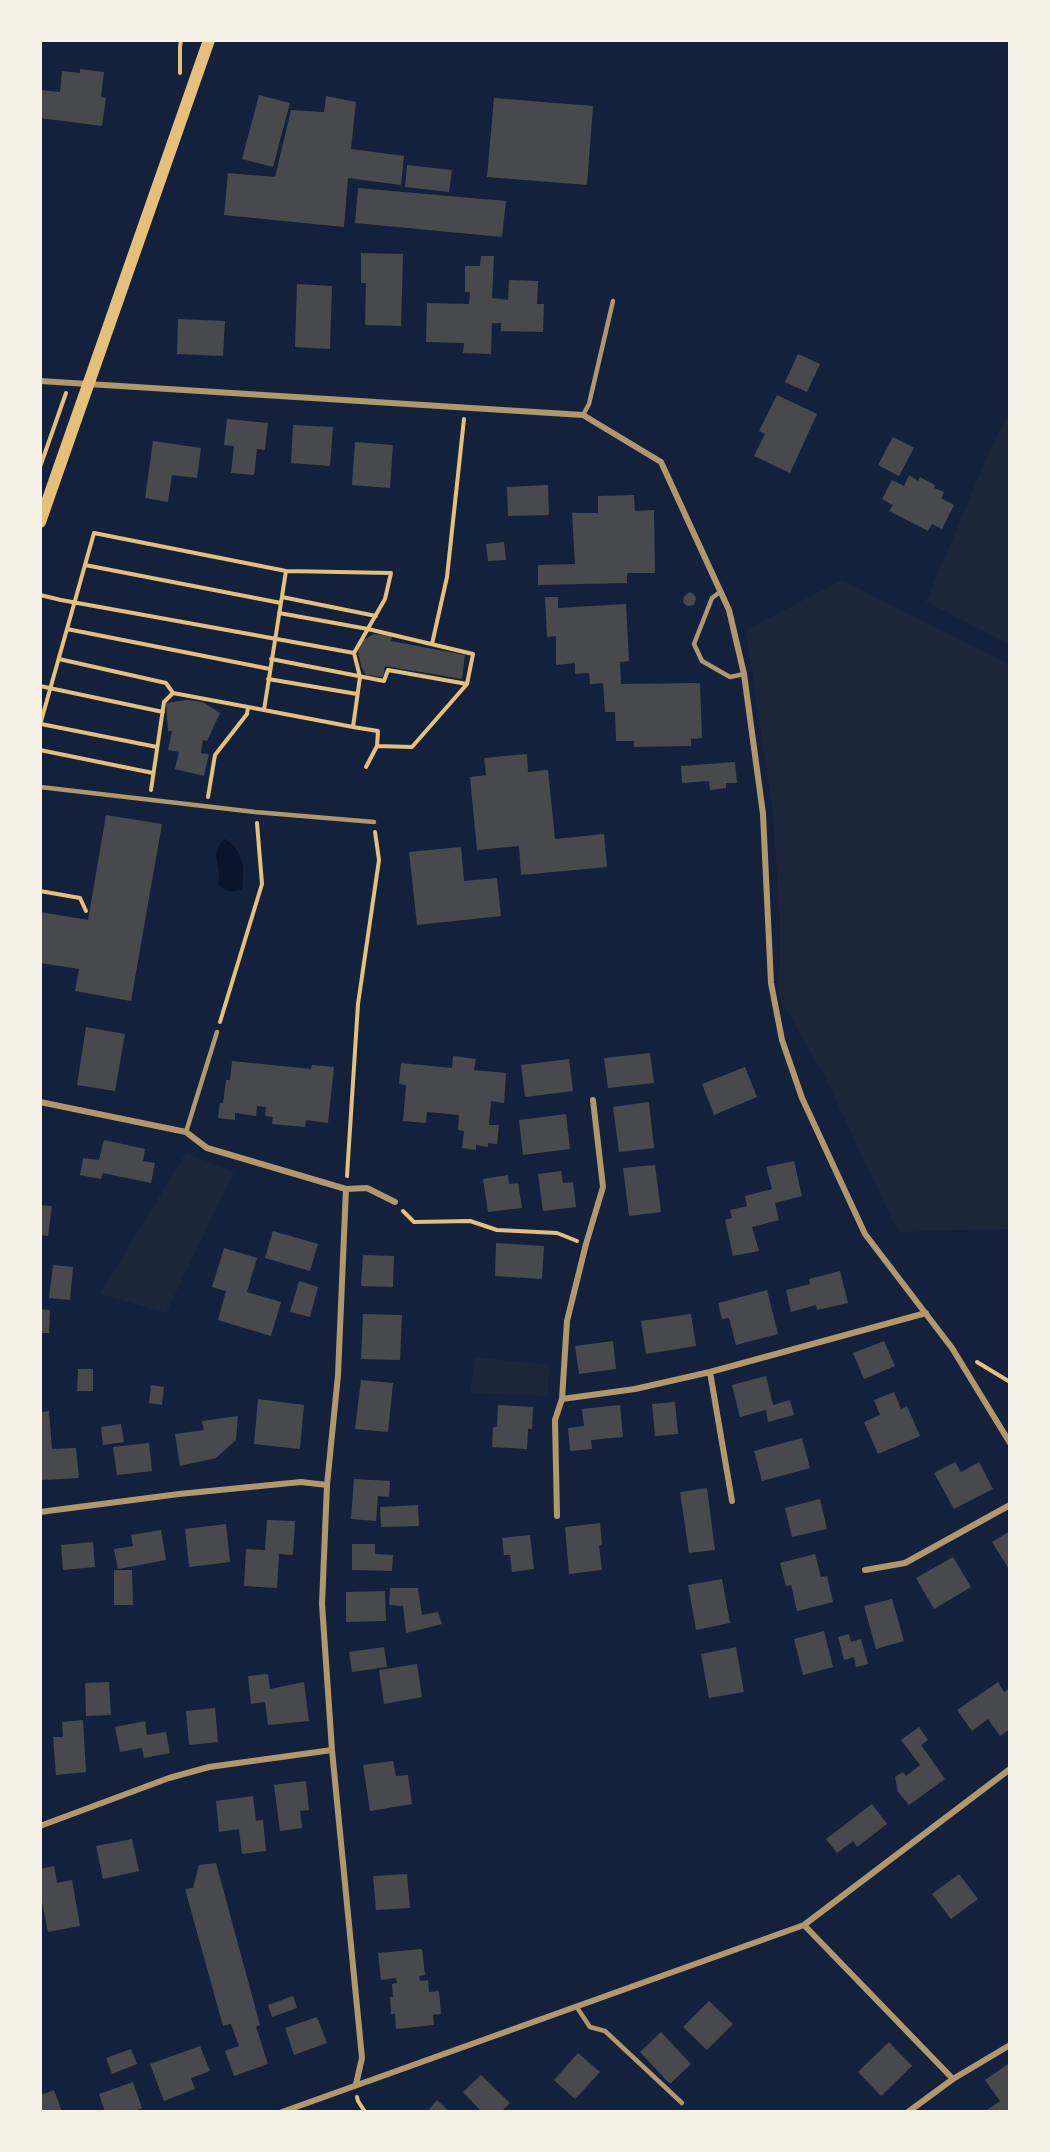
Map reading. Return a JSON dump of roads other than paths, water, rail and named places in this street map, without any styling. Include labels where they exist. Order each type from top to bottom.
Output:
[{"type":"main road","points":[[40,522],[208,40]]},
{"type":"street","points":[[40,381],[583,415],[661,462],[729,610],[744,674],[763,814],[771,983],[782,1040],[802,1098],[865,1234],[952,1348],[1010,1443]]},
{"type":"street","points":[[557,1516],[555,1420],[562,1399],[567,1321],[603,1187],[592,1100]]},
{"type":"street","points":[[40,1102],[186,1132],[207,1148],[346,1189],[367,1188],[395,1202]]},
{"type":"street","points":[[346,1189],[338,1375],[327,1485],[322,1604],[332,1750],[362,2058],[356,2084]]},
{"type":"street","points":[[562,1399],[635,1389],[710,1372],[926,1313]]},
{"type":"street","points":[[710,1372],[732,1501]]},
{"type":"street","points":[[40,1512],[179,1494],[301,1482],[327,1485]]},
{"type":"street","points":[[865,1570],[905,1563],[1010,1505]]},
{"type":"street","points":[[40,1826],[169,1778],[209,1767],[332,1750]]},
{"type":"street","points":[[282,2112],[804,1925],[1010,1769]]},
{"type":"street","points":[[804,1925],[953,2079]]},
{"type":"street","points":[[908,2112],[953,2079],[1010,2044]]},
{"type":"lane","points":[[583,415],[589,404],[613,301]]},
{"type":"lane","points":[[721,591],[712,598],[694,644],[702,661],[730,677],[744,674]]},
{"type":"lane","points":[[40,787],[255,812],[374,822]]},
{"type":"lane","points":[[186,1132],[217,1032]]},
{"type":"lane","points":[[576,2006],[590,2027],[605,2031],[682,2103]]}]
